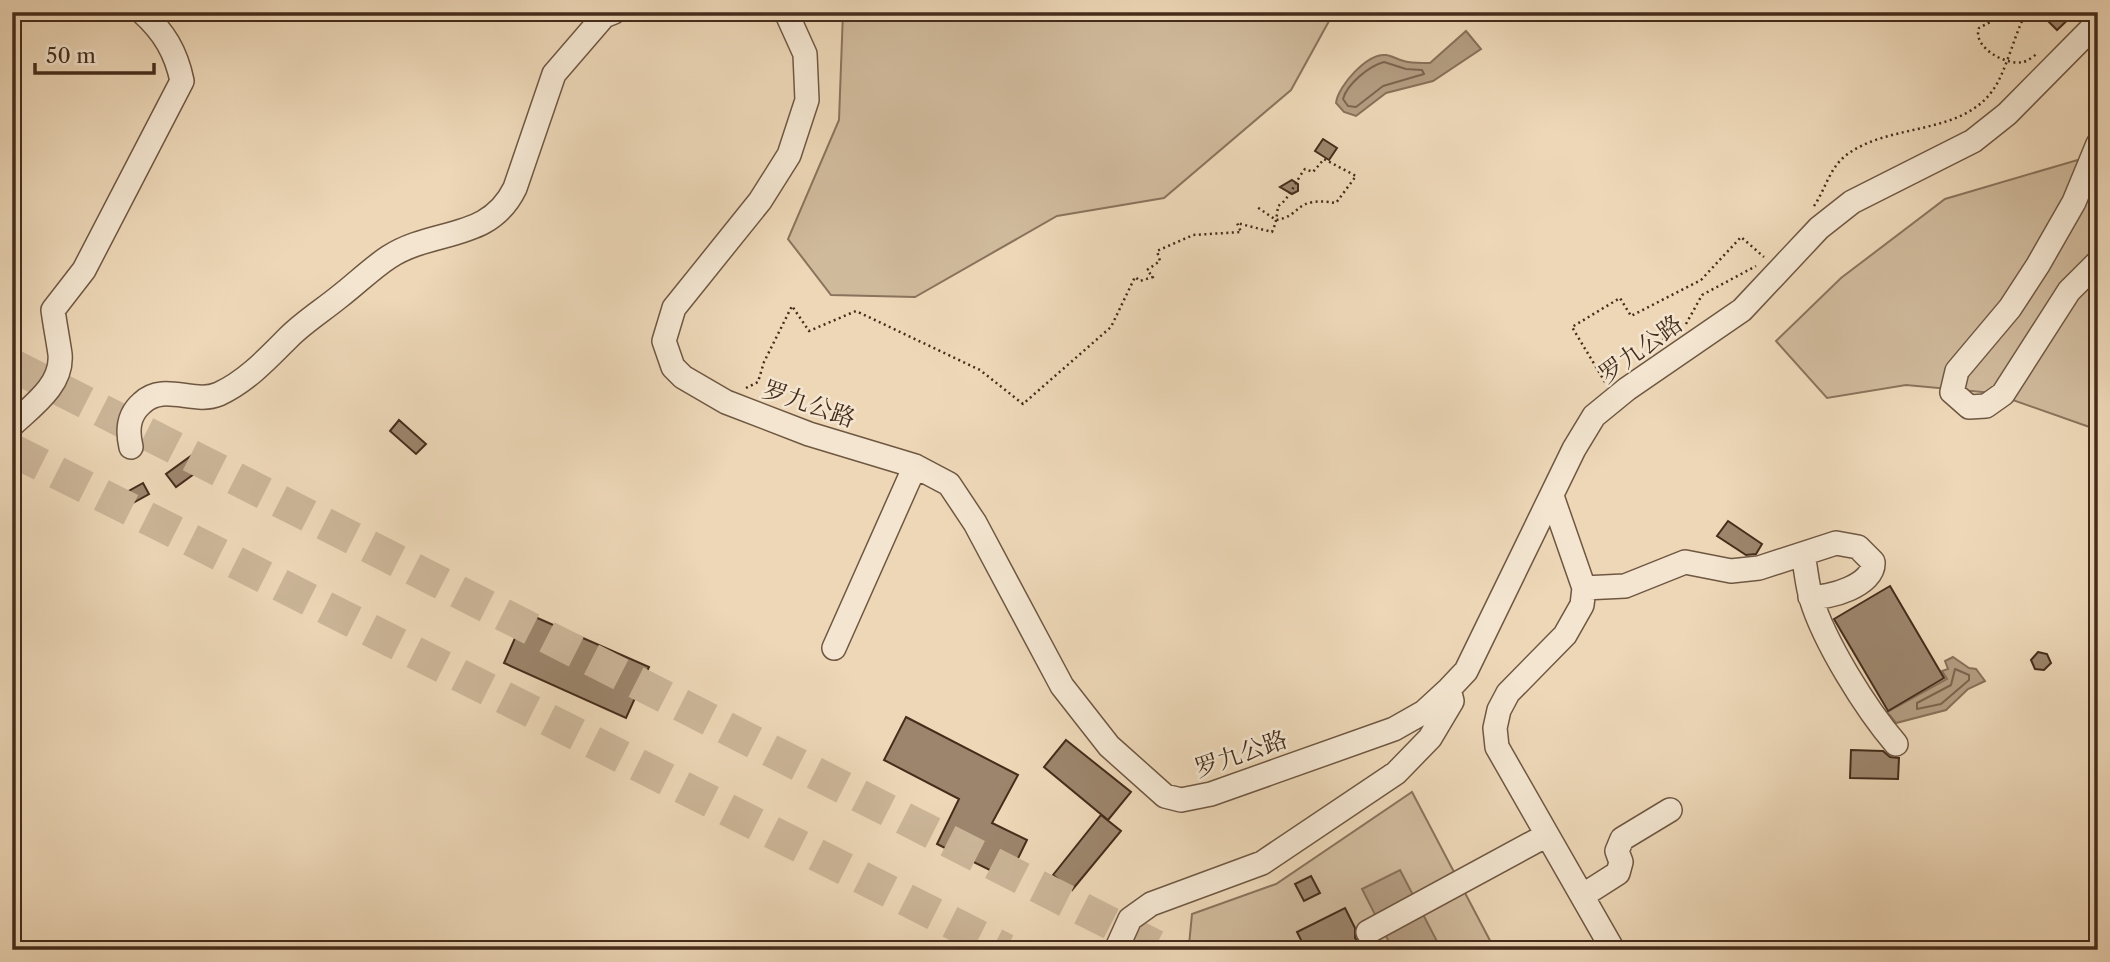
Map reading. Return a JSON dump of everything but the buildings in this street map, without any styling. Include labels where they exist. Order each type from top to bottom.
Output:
[{"type":"street","points":[[12,425],[52,385],[59,370],[60,355],[53,310],[84,270],[182,81],[177,57],[158,27],[142,12]]},
{"type":"street","points":[[131,447],[130,422],[143,401],[167,393],[218,395],[268,361],[290,336],[391,255],[479,226],[495,217],[508,204],[515,188],[554,74],[604,16],[614,12]]},
{"type":"street","name":"罗九公路","points":[[786,12],[805,54],[807,100],[789,155],[760,201],[674,308],[664,341],[673,367],[683,377],[726,402],[809,434],[915,466],[949,484],[975,523],[1062,686],[1108,746],[1165,796],[1181,800],[1211,794],[1394,729],[1424,712],[1466,671],[1594,416],[1626,389],[1742,310],[1819,228],[1852,202],[1973,141],[2007,114],[2098,22]]},
{"type":"street","points":[[2098,144],[2074,202],[2038,265],[2010,308],[1957,371],[1952,392],[1969,407],[1986,405],[2003,394],[2069,291],[2098,262]]},
{"type":"street","points":[[834,648],[915,466]]},
{"type":"street","points":[[1552,496],[1574,566],[1584,588],[1576,621],[1508,693],[1499,710],[1495,728],[1497,747],[1612,950]]},
{"type":"street","points":[[1532,536],[1574,566]]},
{"type":"street","points":[[1584,588],[1625,586],[1685,562],[1731,571],[1759,568],[1836,543],[1847,544],[1867,554],[1873,562],[1872,572],[1867,579],[1821,598],[1810,597]]},
{"type":"street","points":[[1803,555],[1810,597],[1821,626],[1878,722],[1896,744]]},
{"type":"street","points":[[1116,950],[1130,919],[1151,904],[1262,863],[1396,773],[1430,737],[1452,701],[1449,689]]},
{"type":"street","points":[[1582,896],[1618,873],[1621,863],[1617,850],[1622,839],[1670,810]]},
{"type":"street","points":[[1371,931],[1547,835]]},
{"type":"path","points":[[2008,12],[1982,25],[1977,36],[1980,44],[2005,60],[2025,62],[2045,49]]},
{"type":"path","points":[[1813,208],[1836,165],[1846,155],[1895,134],[1958,116],[1982,103],[1994,89],[2022,21],[2030,12]]},
{"type":"path","points":[[726,402],[735,392],[758,382],[764,362],[792,306],[809,331],[856,311],[979,370],[1023,404],[1111,327],[1135,278],[1140,281],[1153,277],[1147,270],[1160,261],[1157,251],[1194,235],[1241,232],[1237,223],[1272,232],[1276,220],[1278,206],[1285,202],[1305,169],[1313,172],[1324,159],[1356,176],[1336,203],[1315,200],[1299,205],[1283,219],[1276,220],[1257,207]]},
{"type":"path","points":[[1610,391],[1572,327],[1620,298],[1631,316],[1701,280],[1741,237],[1766,259]]},
{"type":"path","points":[[1686,326],[1702,295],[1773,254]]},
{"type":"shaded area","points":[[843,12],[1334,12],[1291,90],[1164,198],[1057,216],[915,297],[831,295],[788,239],[839,120]]},
{"type":"shaded area","points":[[2098,154],[2098,430],[1993,393],[1906,385],[1827,398],[1776,341],[1841,278],[1945,199]]},
{"type":"shaded area","points":[[1412,792],[1495,950],[1177,950],[1189,945],[1192,914],[1276,884]]},
{"type":"water","points":[[1466,31],[1481,49],[1433,81],[1386,93],[1356,116],[1344,112],[1336,103],[1348,80],[1370,59],[1386,55],[1408,62],[1430,63]]},
{"type":"water","points":[[1953,657],[1969,668],[1976,669],[1985,681],[1968,689],[1946,710],[1896,723],[1887,712],[1947,679],[1942,671],[1948,669],[1945,661]]},
{"type":"water","points":[[1400,870],[1441,949],[1393,950],[1362,889]]},
{"type":"tunnel","points":[[12,365],[1163,950]]},
{"type":"tunnel","points":[[12,450],[1006,950]]}]
